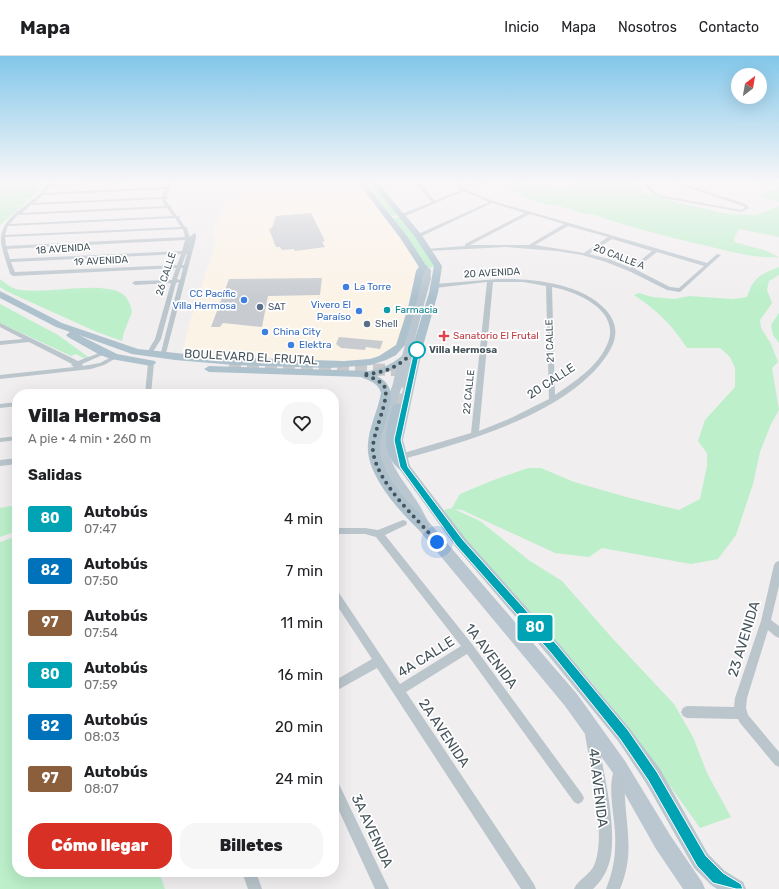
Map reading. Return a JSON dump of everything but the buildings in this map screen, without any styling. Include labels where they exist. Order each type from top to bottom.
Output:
[{"type":"main road","points":[[392,221],[426,270],[427,278],[384,431],[382,443],[386,462],[412,504],[421,522],[571,700],[620,767],[663,842],[695,889]]},
{"type":"main road","points":[[405,221],[428,250],[439,270],[415,350],[398,440],[402,462],[460,542],[554,650],[624,734],[653,776],[701,861],[718,878],[736,889]]},
{"type":"main road","points":[[415,350],[403,354],[396,350],[402,342],[420,271],[423,267]]},
{"type":"main road","name":"BOULEVARD EL FRUTAL","points":[[0,294],[59,325],[136,352],[150,359],[163,356],[195,360],[314,364],[357,363],[373,361],[396,350]]},
{"type":"main road","name":"BOULEVARD EL FRUTAL","points":[[59,325],[70,335],[104,353],[115,357],[150,359],[220,370],[363,374],[381,373],[399,364],[415,350]]},
{"type":"main road","points":[[104,353],[112,351],[129,353],[136,352]]},
{"type":"main road","points":[[195,360],[229,366]]},
{"type":"main road","points":[[373,361],[386,366],[386,370],[381,373]]},
{"type":"main road","points":[[363,374],[380,382],[386,390],[386,398],[374,434],[373,448],[375,460],[394,492],[413,517],[421,522]]},
{"type":"main road","points":[[398,407],[391,446],[396,459],[402,462]]},
{"type":"street","points":[[9,261],[3,236],[7,225],[11,221]]},
{"type":"street","points":[[7,225],[95,221]]},
{"type":"street","points":[[180,221],[191,239]]},
{"type":"street","points":[[182,221],[193,233],[191,239]]},
{"type":"street","points":[[418,236],[451,221]]},
{"type":"street","points":[[464,246],[513,221]]},
{"type":"street","points":[[557,221],[707,265],[719,255]]},
{"type":"street","points":[[531,246],[568,224]]},
{"type":"street","points":[[3,236],[189,227]]},
{"type":"street","points":[[585,254],[612,237]]},
{"type":"street","points":[[5,248],[191,239]]},
{"type":"street","name":"26 CALLE","points":[[163,356],[182,280],[191,252],[191,239]]},
{"type":"street","name":"26 CALLE","points":[[150,359],[158,338],[174,281],[184,252],[191,239]]},
{"type":"street","name":"20 CALLE A","points":[[428,250],[464,246],[500,245],[531,246],[585,254],[631,270],[669,290],[680,290],[707,265]]},
{"type":"street","points":[[631,270],[656,250]]},
{"type":"street","name":"18 AVENIDA","points":[[9,261],[191,252]]},
{"type":"street","name":"19 AVENIDA","points":[[9,261],[13,274],[16,275],[186,266]]},
{"type":"street","points":[[135,283],[182,280]]},
{"type":"street","name":"20 AVENIDA","points":[[435,286],[490,281],[522,280],[549,284]]},
{"type":"street","name":"22 CALLE","points":[[475,434],[490,281]]},
{"type":"street","name":"21 CALLE","points":[[549,284],[552,399]]},
{"type":"street","name":"20 CALLE","points":[[402,462],[436,447],[514,419],[552,399],[576,384],[604,355],[611,342],[614,326],[606,311],[598,303],[584,295],[549,284]]},
{"type":"street","points":[[0,325],[86,368]]},
{"type":"street","points":[[0,343],[29,340]]},
{"type":"street","points":[[0,373],[79,364],[104,353]]},
{"type":"street","points":[[0,377],[86,368],[102,365],[115,357]]},
{"type":"street","points":[[148,389],[150,359]]},
{"type":"street","points":[[0,406],[12,405]]},
{"type":"street","points":[[0,440],[12,439]]},
{"type":"street","points":[[0,463],[12,462]]},
{"type":"street","points":[[339,531],[365,531],[379,534],[403,523]]},
{"type":"street","name":"1A AVENIDA","points":[[379,534],[468,647],[578,798]]},
{"type":"street","name":"23 AVENIDA","points":[[743,716],[741,698],[766,621],[779,565]]},
{"type":"street","name":"2A AVENIDA","points":[[339,601],[529,889]]},
{"type":"street","points":[[766,621],[779,633]]},
{"type":"street","name":"4A CALLE","points":[[398,691],[468,647]]},
{"type":"street","points":[[339,684],[379,661]]},
{"type":"street","points":[[686,712],[743,716],[779,761]]},
{"type":"street","name":"4A AVENIDA","points":[[581,889],[595,878],[602,865],[604,850],[604,821],[590,726]]},
{"type":"street","name":"4A AVENIDA","points":[[613,889],[620,875],[622,850],[618,788],[620,767]]},
{"type":"street","name":"3A AVENIDA","points":[[339,797],[382,889]]},
{"type":"street","points":[[251,877],[255,889]]},
{"type":"shaded area","points":[[218,221],[387,221],[417,260],[416,274],[398,343],[388,352],[377,357],[355,361],[332,362],[216,357],[182,352],[190,322],[216,242],[213,230]]},
{"type":"green space","points":[[395,221],[403,221],[426,250],[435,267],[427,268]]},
{"type":"green space","points":[[613,221],[779,221],[779,237],[739,229],[735,236],[734,242],[764,250],[779,257],[752,256],[649,232]]},
{"type":"green space","points":[[779,267],[779,275],[769,281],[767,290],[772,303],[760,320],[761,328],[771,344],[778,362],[772,368],[779,410],[771,424],[760,452],[753,484],[736,535],[718,559],[691,564],[602,548],[589,557],[555,553],[462,510],[454,509],[480,521],[530,561],[562,581],[613,639],[674,704],[693,737],[707,773],[731,817],[700,828],[638,741],[593,684],[461,539],[444,510],[452,508],[460,494],[528,468],[541,468],[574,482],[679,510],[700,499],[707,466],[707,453],[698,441],[705,420],[735,387],[735,368],[730,357],[720,348],[687,348],[676,332],[664,319],[634,295],[639,293],[652,297],[675,299],[689,296],[733,299],[747,297],[749,290],[758,277]]},
{"type":"green space","points":[[0,279],[16,289],[27,291],[104,288],[116,291],[125,296],[130,304],[132,312],[122,341],[97,332],[6,291],[0,287]]},
{"type":"green space","points":[[0,304],[58,335],[91,359],[85,359],[76,354],[71,356],[0,323]]},
{"type":"green space","points":[[779,313],[779,343],[773,335],[771,325]]},
{"type":"green space","points":[[12,506],[12,533],[0,537],[0,508]]},
{"type":"green space","points":[[12,538],[12,877],[161,877],[165,889],[0,889],[0,542]]},
{"type":"tunnel","points":[[229,366],[396,370],[404,373],[407,378],[398,407]]},
{"type":"bus line","name":"80","points":[[418,346],[398,440],[400,457],[404,467],[460,542],[554,650],[624,734],[653,776],[701,861],[718,878],[736,889]]},
{"type":"place","name":"La Torre","points":[[346,287]]},
{"type":"place","name":"CC Pacífic Villa Hermosa","points":[[244,300]]},
{"type":"place","name":"SAT","points":[[260,307]]},
{"type":"place","name":"Farmacia","points":[[387,310]]},
{"type":"place","name":"Vivero El Paraíso","points":[[359,311]]},
{"type":"place","name":"Shell","points":[[367,324]]},
{"type":"place","name":"China City","points":[[265,332]]},
{"type":"place","name":"Sanatorio El Frutal","points":[[444,336]]},
{"type":"place","name":"Elektra","points":[[291,345]]},
{"type":"place","name":"Villa Hermosa","points":[[417,350]]},
{"type":"route","points":[[417,350],[418,346],[402,362],[387,371],[381,373],[363,374],[380,382],[386,388],[386,398],[374,434],[373,448],[375,460],[387,482],[406,509],[423,525],[437,542]]}]
